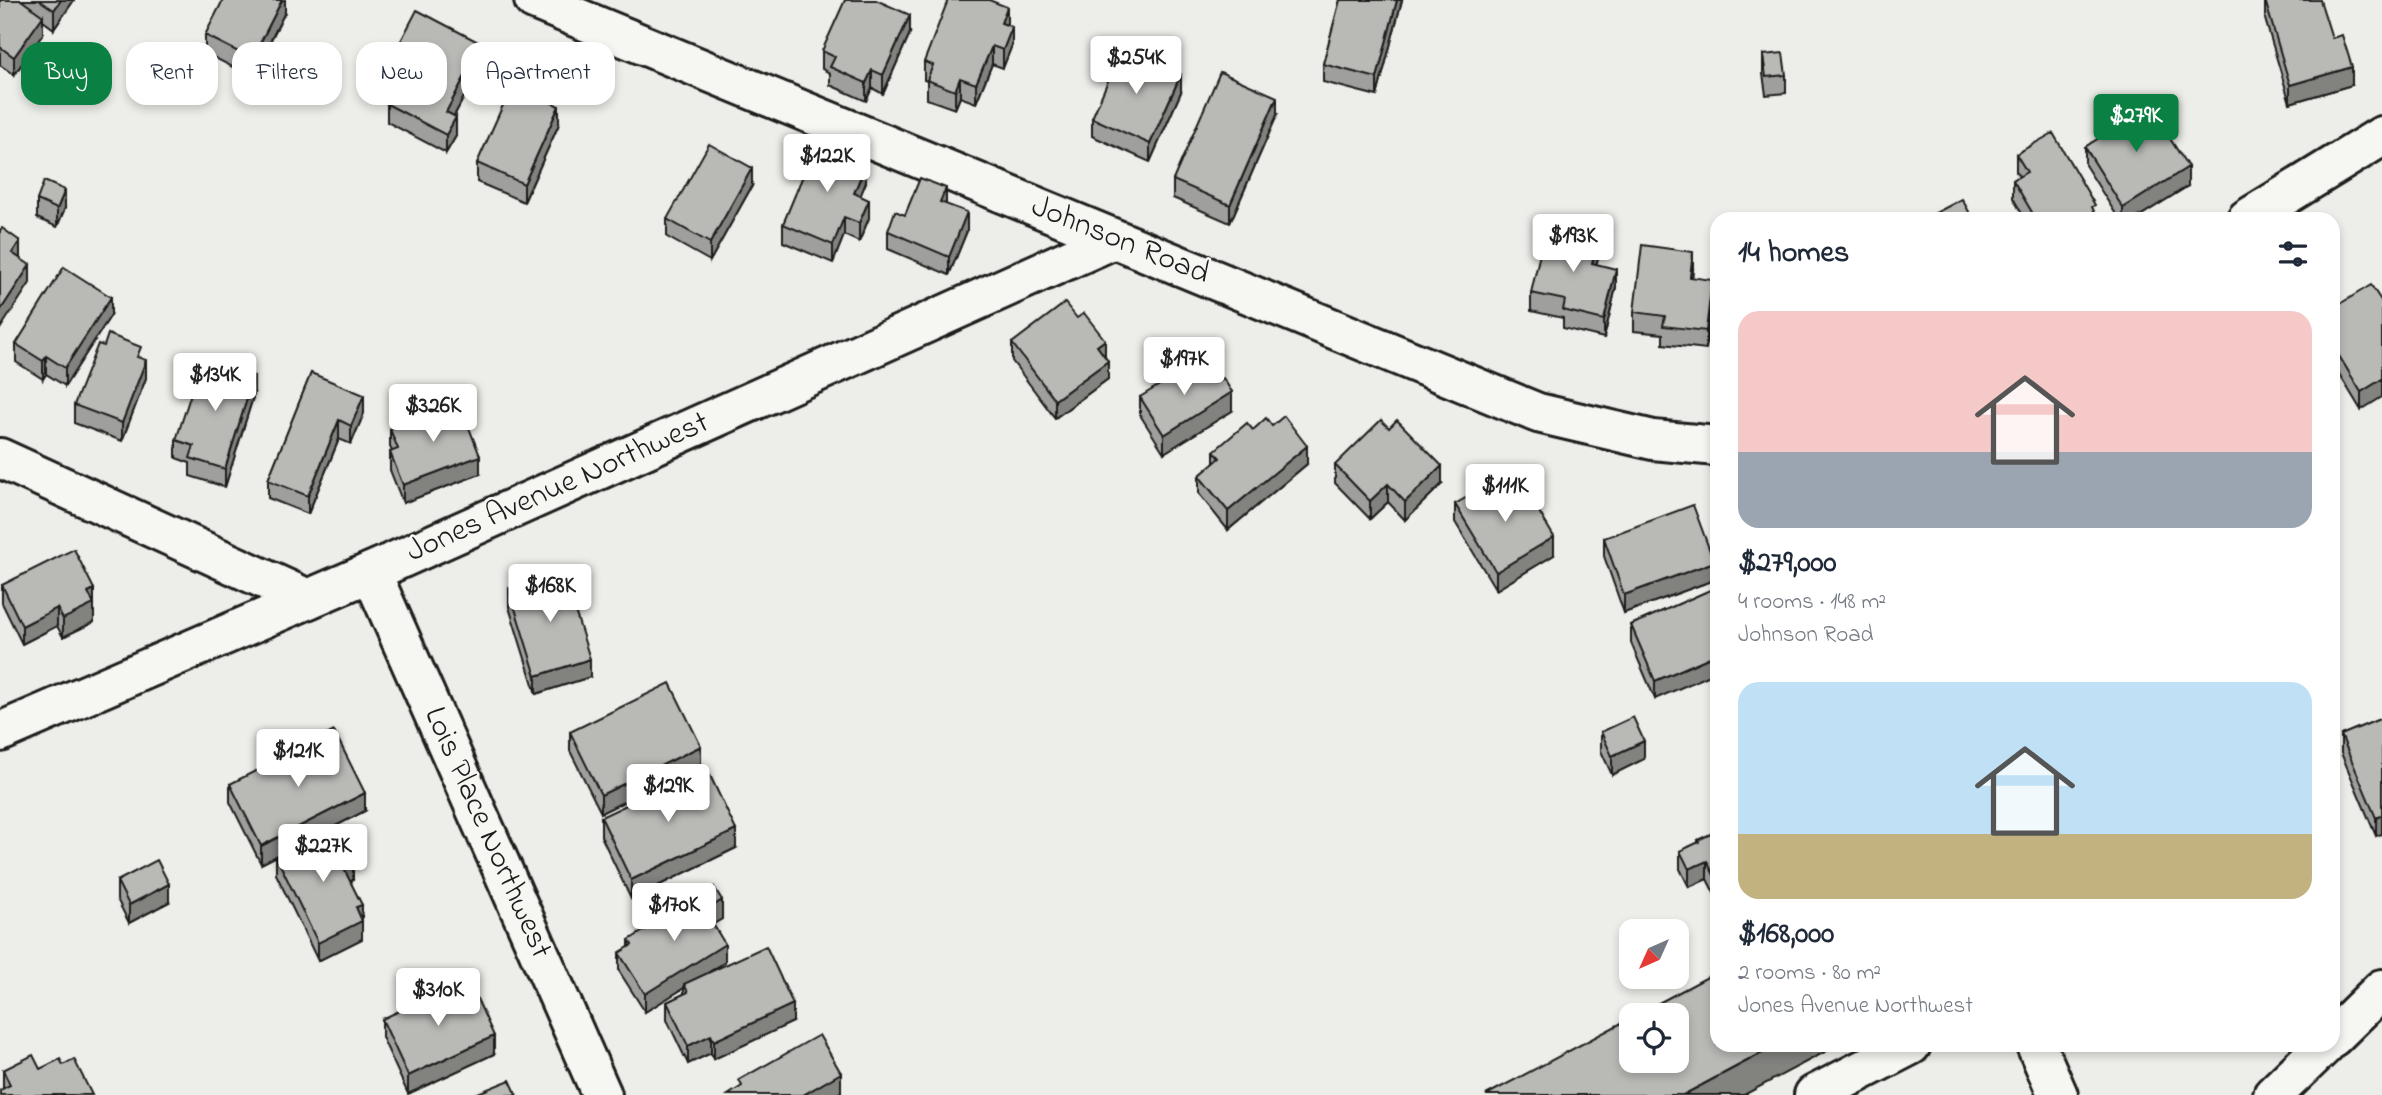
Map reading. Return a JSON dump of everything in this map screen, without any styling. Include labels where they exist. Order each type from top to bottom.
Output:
[{"type":"street","name":"Johnson Road","points":[[534,0],[1538,413],[1653,440],[1710,445]]},
{"type":"street","points":[[2258,212],[2382,136]]},
{"type":"street","name":"Jones Avenue Northwest","points":[[0,732],[371,572],[1114,239]]},
{"type":"street","points":[[0,458],[308,599]]},
{"type":"street","name":"Lois Place Northwest","points":[[371,572],[602,1095]]},
{"type":"street","points":[[2340,1030],[2382,989]]},
{"type":"street","points":[[1814,1095],[1897,1052]]},
{"type":"street","points":[[2039,1052],[2058,1095]]},
{"type":"street","points":[[2273,1095],[2318,1052]]},
{"type":"building","points":[[0,0],[21,0],[43,16],[25,42],[21,42],[21,47],[14,57],[0,47]]},
{"type":"building","points":[[39,0],[61,0],[54,10]]},
{"type":"building","points":[[223,0],[282,0],[261,42],[232,42],[232,49],[205,35]]},
{"type":"building","points":[[845,0],[876,0],[910,15],[883,75],[872,70],[866,83],[830,67],[835,57],[822,51]]},
{"type":"building","points":[[948,0],[989,0],[1007,7],[1001,23],[1012,27],[1003,50],[992,46],[976,84],[960,78],[955,91],[927,80],[933,65],[924,62]]},
{"type":"building","points":[[1340,0],[1397,0],[1377,78],[1323,64]]},
{"type":"building","points":[[2265,0],[2320,0],[2332,38],[2342,35],[2352,67],[2290,85]]},
{"type":"building","points":[[417,10],[478,42],[461,42],[461,84],[446,112],[456,117],[446,135],[389,105],[447,105],[447,42],[400,42]]},
{"type":"building","points":[[1122,48],[1181,74],[1150,144],[1092,118]]},
{"type":"building","points":[[1783,53],[1786,75],[1766,77],[1763,55]]},
{"type":"building","points":[[1220,72],[1277,97],[1230,205],[1173,180]]},
{"type":"building","points":[[2143,96],[2188,167],[2123,208],[2085,147],[2121,124],[2115,114]]},
{"type":"building","points":[[503,105],[559,106],[524,184],[477,163]]},
{"type":"building","points":[[2053,133],[2095,205],[2092,207],[2094,212],[2032,212],[2013,180],[2027,172],[2016,154]]},
{"type":"building","points":[[830,137],[844,142],[840,152],[866,164],[854,193],[869,200],[859,223],[844,217],[833,245],[783,224],[816,144],[825,148]]},
{"type":"building","points":[[709,144],[752,168],[710,243],[667,219]]},
{"type":"building","points":[[920,178],[946,188],[940,202],[967,212],[949,257],[888,231],[895,211],[905,215]]},
{"type":"building","points":[[44,181],[65,190],[57,209],[37,200]]},
{"type":"building","points":[[1962,199],[1969,212],[1937,212]]},
{"type":"building","points":[[1546,227],[1598,240],[1592,263],[1616,269],[1604,320],[1563,310],[1565,300],[1531,293]]},
{"type":"building","points":[[2,228],[20,241],[12,253],[30,265],[0,311],[0,230]]},
{"type":"building","points":[[1642,245],[1693,252],[1690,277],[1710,280],[1706,331],[1663,326],[1665,316],[1634,312]]},
{"type":"building","points":[[64,267],[111,297],[65,368],[46,356],[43,361],[16,344]]},
{"type":"building","points":[[2371,285],[2382,302],[2382,379],[2361,392],[2340,358],[2340,304]]},
{"type":"building","points":[[1065,303],[1077,318],[1084,313],[1105,340],[1097,346],[1108,361],[1055,400],[1012,343]]},
{"type":"building","points":[[108,334],[141,347],[137,357],[146,360],[122,423],[74,405],[98,344],[104,346]]},
{"type":"building","points":[[202,359],[254,376],[225,469],[190,458],[194,446],[176,440]]},
{"type":"building","points":[[1200,360],[1215,383],[1223,378],[1232,392],[1164,435],[1140,397]]},
{"type":"building","points":[[311,373],[364,395],[351,426],[339,420],[308,496],[268,480]]},
{"type":"building","points":[[459,402],[480,456],[403,485],[390,452],[398,449],[390,429]]},
{"type":"building","points":[[1284,416],[1307,446],[1228,511],[1199,476],[1220,458],[1214,451],[1247,423],[1253,430],[1266,418],[1272,426]]},
{"type":"building","points":[[1381,420],[1389,428],[1397,420],[1442,466],[1405,502],[1388,484],[1370,501],[1335,465]]},
{"type":"building","points":[[1519,478],[1554,537],[1496,572],[1455,504],[1478,491],[1483,501]]},
{"type":"building","points":[[1693,505],[1710,551],[1710,563],[1624,595],[1604,538]]},
{"type":"building","points":[[74,549],[94,589],[88,592],[94,604],[63,619],[57,608],[22,626],[2,585]]},
{"type":"building","points":[[563,572],[590,659],[536,676],[509,589]]},
{"type":"building","points":[[1710,590],[1710,657],[1655,681],[1631,625]]},
{"type":"building","points":[[670,683],[701,746],[601,795],[570,732]]},
{"type":"building","points":[[1633,717],[1644,741],[1612,756],[1601,732]]},
{"type":"building","points":[[2382,718],[2382,815],[2376,818],[2341,735]]},
{"type":"building","points":[[334,731],[365,793],[261,846],[230,784]]},
{"type":"building","points":[[706,767],[736,830],[631,880],[601,817]]},
{"type":"building","points":[[337,827],[353,862],[343,867],[362,905],[356,907],[362,921],[318,943],[276,856]]},
{"type":"building","points":[[1710,834],[1710,867],[1707,861],[1689,869],[1680,851],[1699,842],[1698,840]]},
{"type":"building","points":[[157,860],[169,884],[129,905],[117,881]]},
{"type":"building","points":[[714,887],[722,900],[705,911],[725,944],[645,994],[619,953],[632,945],[629,940]]},
{"type":"building","points":[[766,946],[793,1004],[714,1041],[711,1035],[688,1046],[667,1002],[688,992],[684,984]]},
{"type":"building","points":[[1710,976],[1710,1052],[1764,1052],[1683,1095],[1486,1095],[1619,1024],[1619,1073],[1689,1073],[1689,1003],[1659,1003]]},
{"type":"building","points":[[468,979],[494,1036],[408,1076],[382,1019]]},
{"type":"building","points":[[819,1035],[841,1073],[803,1095],[728,1095],[742,1086],[739,1080]]},
{"type":"building","points":[[33,1055],[40,1069],[60,1059],[63,1065],[74,1059],[92,1095],[0,1095],[0,1090],[10,1085],[3,1070]]},
{"type":"building","points":[[510,1080],[517,1095],[473,1095]]}]
